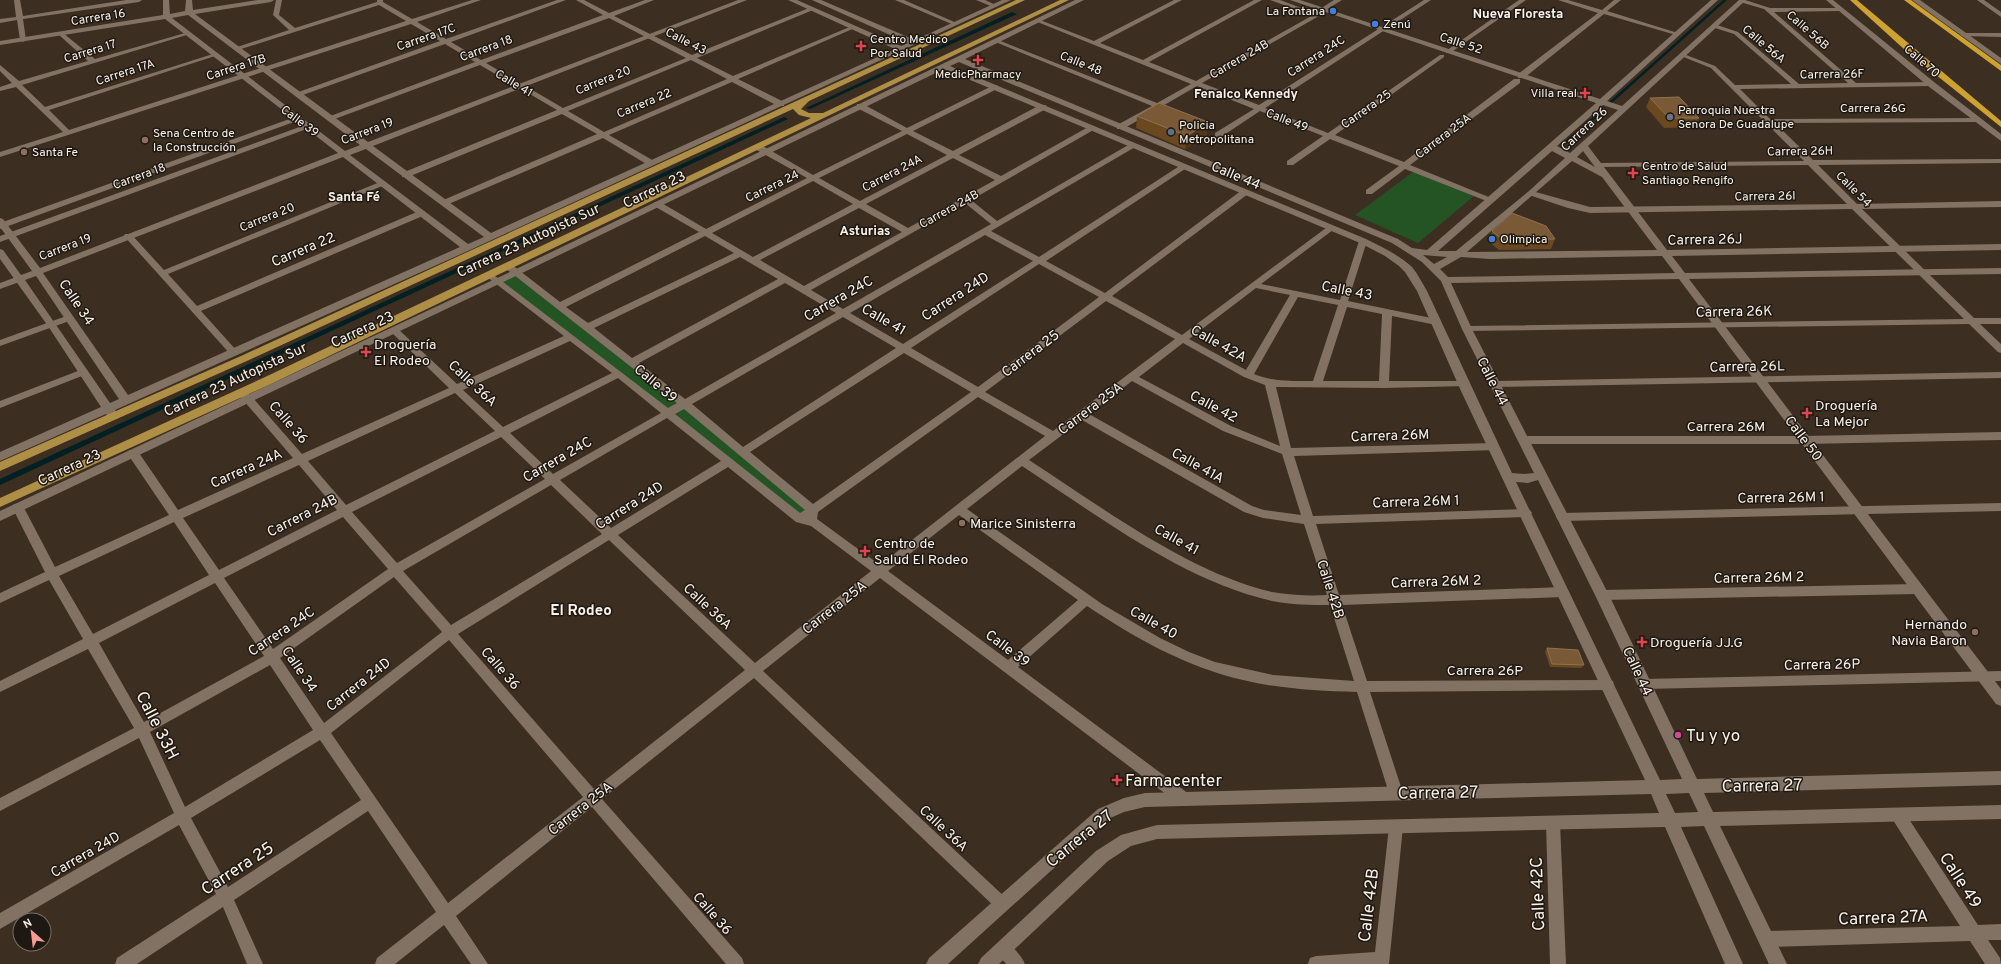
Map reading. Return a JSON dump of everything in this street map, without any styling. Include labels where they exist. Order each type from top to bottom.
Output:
[{"type":"highway","points":[[1853,0],[2001,125]]},
{"type":"highway","points":[[1907,0],[2001,69]]},
{"type":"main road","name":"Carrera 23 Autopista Sur","points":[[0,467],[111,413],[728,132],[808,98],[873,65],[998,8],[1022,0]]},
{"type":"main road","name":"Carrera 23 Autopista Sur","points":[[512,269],[762,150],[835,112],[861,103],[908,76],[1066,0]]},
{"type":"main road","points":[[998,8],[1013,7],[1026,9],[1030,14],[1025,19]]},
{"type":"main road","points":[[984,40],[994,42]]},
{"type":"main road","points":[[902,86],[908,76]]},
{"type":"main road","points":[[808,98],[797,108],[801,114],[815,116],[835,112]]},
{"type":"main road","name":"Carrera 23 Autopista Sur","points":[[0,503],[245,396],[494,278]]},
{"type":"street","points":[[18,0],[23,40]]},
{"type":"street","points":[[0,21],[140,0]]},
{"type":"street","points":[[166,0],[167,17]]},
{"type":"street","points":[[188,0],[189,13]]},
{"type":"street","name":"Carrera 16","points":[[0,43],[271,0]]},
{"type":"street","points":[[279,0],[276,15],[294,31]]},
{"type":"street","name":"Carrera 17B","points":[[0,155],[478,0]]},
{"type":"street","name":"Carrera 17C","points":[[297,94],[563,0]]},
{"type":"street","name":"Calle 43","points":[[579,0],[781,104]]},
{"type":"street","name":"Carrera 18","points":[[329,118],[651,0]]},
{"type":"street","name":"Carrera 19","points":[[0,286],[744,0]]},
{"type":"street","points":[[792,0],[902,49]]},
{"type":"street","points":[[815,0],[915,43]]},
{"type":"street","points":[[898,0],[956,24]]},
{"type":"street","points":[[979,0],[998,8]]},
{"type":"street","name":"Carrera 23","points":[[0,457],[111,413],[126,401],[467,248],[651,163],[728,132],[781,104],[873,65],[915,43],[944,33],[956,24],[998,8],[1008,0]]},
{"type":"street","name":"Carrera 23","points":[[0,516],[133,453],[245,396],[394,330],[512,269],[657,204],[762,150],[861,103],[902,86],[1081,0]]},
{"type":"street","points":[[1094,43],[1179,0]]},
{"type":"street","points":[[1142,63],[1259,0]]},
{"type":"street","name":"Calle 52","points":[[1273,0],[1320,12],[1519,78],[1623,109]]},
{"type":"street","name":"Calle 52","points":[[1293,0],[1320,12]]},
{"type":"street","name":"Carrera 24B","points":[[1120,127],[1339,0]]},
{"type":"street","name":"Carrera 24C","points":[[1218,135],[1428,0]]},
{"type":"street","name":"Carrera 25","points":[[1290,163],[1523,0]]},
{"type":"street","points":[[1562,0],[1678,34]]},
{"type":"street","name":"Carrera 25A","points":[[1368,192],[1519,78],[1618,0]]},
{"type":"street","name":"Carrera 26","points":[[1429,253],[1552,147],[1715,0]]},
{"type":"street","name":"Calle 70","points":[[1828,0],[1931,84],[2001,138]]},
{"type":"street","points":[[1915,0],[2001,62]]},
{"type":"street","points":[[1980,0],[2001,15]]},
{"type":"street","name":"Carrera 26","points":[[1434,268],[1458,255],[1532,193],[1743,1]]},
{"type":"street","name":"Calle 56B","points":[[1743,1],[1768,10],[1854,85]]},
{"type":"street","points":[[236,49],[380,2]]},
{"type":"street","name":"Calle 41","points":[[380,2],[479,63],[651,163]]},
{"type":"street","points":[[1991,8],[2001,8]]},
{"type":"street","name":"Carrera 20","points":[[406,175],[811,9]]},
{"type":"street","points":[[1768,10],[1840,9]]},
{"type":"street","name":"Calle 39","points":[[189,13],[364,146],[490,237]]},
{"type":"street","name":"Calle 39","points":[[167,17],[308,127],[346,153],[383,184],[467,248]]},
{"type":"street","name":"Calle 49","points":[[1038,21],[1492,200]]},
{"type":"street","name":"Calle 56A","points":[[1714,26],[1736,33],[1796,86]]},
{"type":"street","name":"Carrera 22","points":[[444,204],[854,27]]},
{"type":"street","points":[[61,34],[94,62]]},
{"type":"street","name":"Carrera 17","points":[[0,89],[187,34]]},
{"type":"street","points":[[1964,35],[2001,35]]},
{"type":"street","name":"Calle 48","points":[[994,42],[1158,106]]},
{"type":"street","name":"Carrera 17A","points":[[43,110],[214,55]]},
{"type":"street","name":"Calle 54","points":[[1684,56],[1709,64],[1734,87],[2001,350]]},
{"type":"street","name":"Calle 44","points":[[958,59],[1320,210],[1411,250],[1434,268],[1446,280],[1467,329],[1494,384],[1602,595],[1778,964]]},
{"type":"street","name":"Calle 44","points":[[944,66],[1363,241],[1388,254],[1409,270],[1422,291],[1464,384],[1608,685],[1734,964]]},
{"type":"street","points":[[0,67],[68,133]]},
{"type":"street","name":"Calle 52","points":[[1519,78],[1580,102],[1587,108],[1588,113]]},
{"type":"street","name":"Carrera 26F","points":[[1734,87],[1931,84]]},
{"type":"street","points":[[1010,94],[1025,86]]},
{"type":"street","name":"Carrera 24","points":[[560,306],[994,87]]},
{"type":"street","points":[[861,103],[907,131],[1002,180]]},
{"type":"street","name":"Carrera 24A","points":[[754,260],[1043,107]]},
{"type":"street","name":"Carrera 18","points":[[1,224],[298,119]]},
{"type":"street","name":"Carrera 26G","points":[[1769,121],[1977,120]]},
{"type":"street","name":"Carrera 18","points":[[0,239],[308,127]]},
{"type":"street","name":"Carrera 24B","points":[[804,290],[1093,128]]},
{"type":"street","name":"Carrera 24C","points":[[0,805],[142,730],[272,657],[395,570],[842,312],[1134,146]]},
{"type":"street","name":"Calle 50","points":[[1584,146],[1599,164],[1605,176],[1632,209],[1916,589],[2001,700]]},
{"type":"street","name":"Calle 50","points":[[1552,147],[1605,176]]},
{"type":"street","points":[[762,150],[909,232]]},
{"type":"street","name":"Carrera 26H","points":[[1599,164],[2001,160]]},
{"type":"street","name":"Carrera 24D","points":[[743,452],[1184,167]]},
{"type":"street","name":"Carrera 20","points":[[161,274],[383,184]]},
{"type":"street","name":"Carrera 25","points":[[812,510],[978,392],[1245,192]]},
{"type":"street","name":"Carrera 26I","points":[[1532,193],[1583,209],[1855,207],[2001,204]]},
{"type":"street","points":[[966,200],[996,224]]},
{"type":"street","name":"Calle 41","points":[[657,204],[1053,436]]},
{"type":"street","points":[[1308,219],[1320,210]]},
{"type":"street","name":"Carrera 22","points":[[195,310],[422,213]]},
{"type":"street","name":"Calle 34","points":[[1,224],[37,271],[126,401]]},
{"type":"street","name":"Carrera 25A","points":[[382,964],[1053,436],[1252,285],[1330,228]]},
{"type":"street","name":"Calle 42A","points":[[985,231],[1106,296],[1248,376],[1270,383],[1317,385],[1464,384]]},
{"type":"street","points":[[128,236],[234,353]]},
{"type":"street","points":[[1317,385],[1363,241]]},
{"type":"street","name":"Carrera 26J","points":[[1411,250],[1429,253],[1490,256],[2001,247]]},
{"type":"street","points":[[0,252],[52,324],[111,413]]},
{"type":"street","points":[[588,327],[741,253]]},
{"type":"street","name":"Calle 39","points":[[512,269],[684,403],[812,510]]},
{"type":"street","points":[[1446,280],[2001,271]]},
{"type":"street","name":"Calle 39","points":[[494,278],[619,374],[800,519],[814,522],[1184,799]]},
{"type":"street","points":[[632,362],[785,279]]},
{"type":"street","name":"Calle 43","points":[[1252,285],[1436,322]]},
{"type":"street","points":[[1248,376],[1295,294]]},
{"type":"street","points":[[1384,385],[1387,312]]},
{"type":"street","points":[[0,343],[69,318]]},
{"type":"street","name":"Carrera 26K","points":[[1467,329],[2001,321]]},
{"type":"street","name":"Calle 36A","points":[[394,330],[1002,904]]},
{"type":"street","name":"Carrera 24A","points":[[0,598],[176,516],[570,337]]},
{"type":"street","points":[[0,405],[83,372]]},
{"type":"street","name":"Carrera 24B","points":[[0,687],[344,511],[619,374]]},
{"type":"street","name":"Carrera 26L","points":[[1494,384],[2001,375]]},
{"type":"street","name":"Calle 42","points":[[1132,377],[1230,430],[1270,448],[1287,452]]},
{"type":"street","name":"Calle 42B","points":[[1270,383],[1287,452],[1396,793]]},
{"type":"street","name":"Calle 36","points":[[245,396],[736,964]]},
{"type":"street","name":"Calle 41A","points":[[1082,415],[1203,485],[1248,509],[1263,514],[1308,520]]},
{"type":"street","name":"Carrera 26M","points":[[1524,440],[1805,440],[2001,436]]},
{"type":"street","name":"Carrera 26M","points":[[1287,452],[1494,447]]},
{"type":"street","name":"Calle 34","points":[[133,453],[480,964]]},
{"type":"street","name":"Calle 41","points":[[1023,461],[1152,544],[1218,578],[1260,593],[1280,597],[1334,600]]},
{"type":"street","name":"Carrera 24D","points":[[0,921],[182,816],[323,731],[449,633],[728,462]]},
{"type":"street","points":[[1508,476],[1526,479],[1540,475]]},
{"type":"street","points":[[1515,491],[1523,486],[1535,486],[1547,489]]},
{"type":"street","name":"Calle 33H","points":[[18,507],[52,574],[142,730],[182,816],[226,898],[255,964]]},
{"type":"street","name":"Carrera 26M 1","points":[[1562,517],[2001,507]]},
{"type":"street","points":[[800,519],[812,510],[814,522]]},
{"type":"street","name":"Calle 40","points":[[960,510],[1087,599],[1137,632],[1186,657],[1214,667],[1296,684],[1363,687]]},
{"type":"street","name":"Carrera 26M 1","points":[[1308,520],[1526,513]]},
{"type":"street","name":"Carrera 26M 2","points":[[1602,595],[1916,589]]},
{"type":"street","name":"Carrera 26M 2","points":[[1334,600],[1563,592]]},
{"type":"street","points":[[1008,668],[1087,599]]},
{"type":"street","name":"Carrera 26P","points":[[1644,684],[2001,676]]},
{"type":"street","name":"Carrera 26P","points":[[1363,687],[1608,685]]},
{"type":"street","name":"Carrera 27","points":[[935,964],[1107,812],[1134,801],[2001,778]]},
{"type":"street","name":"Carrera 25","points":[[123,964],[226,898],[370,802]]},
{"type":"street","name":"Carrera 27","points":[[987,964],[1102,856],[1127,840],[1157,832],[2001,812]]},
{"type":"street","name":"Calle 49","points":[[1898,815],[1994,964]]},
{"type":"street","name":"Calle 42C","points":[[1553,823],[1558,964]]},
{"type":"street","name":"Calle 42B","points":[[1381,961],[1396,827]]},
{"type":"street","name":"Carrera 27A","points":[[1767,939],[2001,932]]},
{"type":"street","points":[[1002,949],[1017,964]]},
{"type":"street","points":[[1316,964],[1381,961]]},
{"type":"green space","points":[[1413,172],[1474,196],[1418,243],[1355,215]]},
{"type":"green space","points":[[517,272],[812,510],[800,519],[498,281]]},
{"type":"water","points":[[1012,12],[1017,14],[810,109],[806,108]]},
{"type":"water","points":[[784,117],[788,119],[0,485],[0,479]]},
{"type":"building","points":[[1679,97],[1699,118],[1669,118],[1650,98]]},
{"type":"building","points":[[1159,103],[1208,122],[1187,136],[1137,116]]},
{"type":"building","points":[[1512,213],[1546,226],[1555,239],[1503,240],[1492,231]]},
{"type":"building","points":[[1547,648],[1578,650],[1584,665],[1552,664]]},
{"type":"waterway","points":[[1611,102],[1725,0]]},
{"type":"waterway","points":[[1565,143],[1603,110]]},
{"type":"place","name":"La Fontana","points":[[1333,11]]},
{"type":"place","name":"Zenú","points":[[1375,24]]},
{"type":"place","name":"Centro Medico Por Salud","points":[[861,46]]},
{"type":"place","name":"MedicPharmacy","points":[[978,60]]},
{"type":"place","name":"Villa real","points":[[1585,93]]},
{"type":"place","name":"Parroquia Nuestra Senora De Guadalupe","points":[[1670,117]]},
{"type":"place","name":"Policia Metropolitana","points":[[1171,132]]},
{"type":"place","name":"Sena Centro de la Construcción","points":[[145,140]]},
{"type":"place","name":"Santa Fe","points":[[24,152]]},
{"type":"place","name":"Centro de Salud Santiago Rengifo","points":[[1633,173]]},
{"type":"place","name":"Olimpica","points":[[1492,239]]},
{"type":"place","name":"Droguería El Rodeo","points":[[366,352]]},
{"type":"place","name":"Droguería La Mejor","points":[[1807,413]]},
{"type":"place","name":"Marice Sinisterra","points":[[962,523]]},
{"type":"place","name":"Centro de Salud El Rodeo","points":[[865,551]]},
{"type":"place","name":"Hernando Navia Baron","points":[[1975,632]]},
{"type":"place","name":"Droguería JJ.G","points":[[1642,642]]},
{"type":"place","name":"Tu y yo","points":[[1678,735]]},
{"type":"place","name":"Farmacenter","points":[[1117,780]]},
{"type":"district","name":"Nueva Floresta","points":[[1518,13]]},
{"type":"district","name":"Fenalco Kennedy","points":[[1246,93]]},
{"type":"district","name":"Santa Fé","points":[[354,196]]},
{"type":"district","name":"Asturias","points":[[865,230]]},
{"type":"district","name":"El Rodeo","points":[[581,610]]}]
